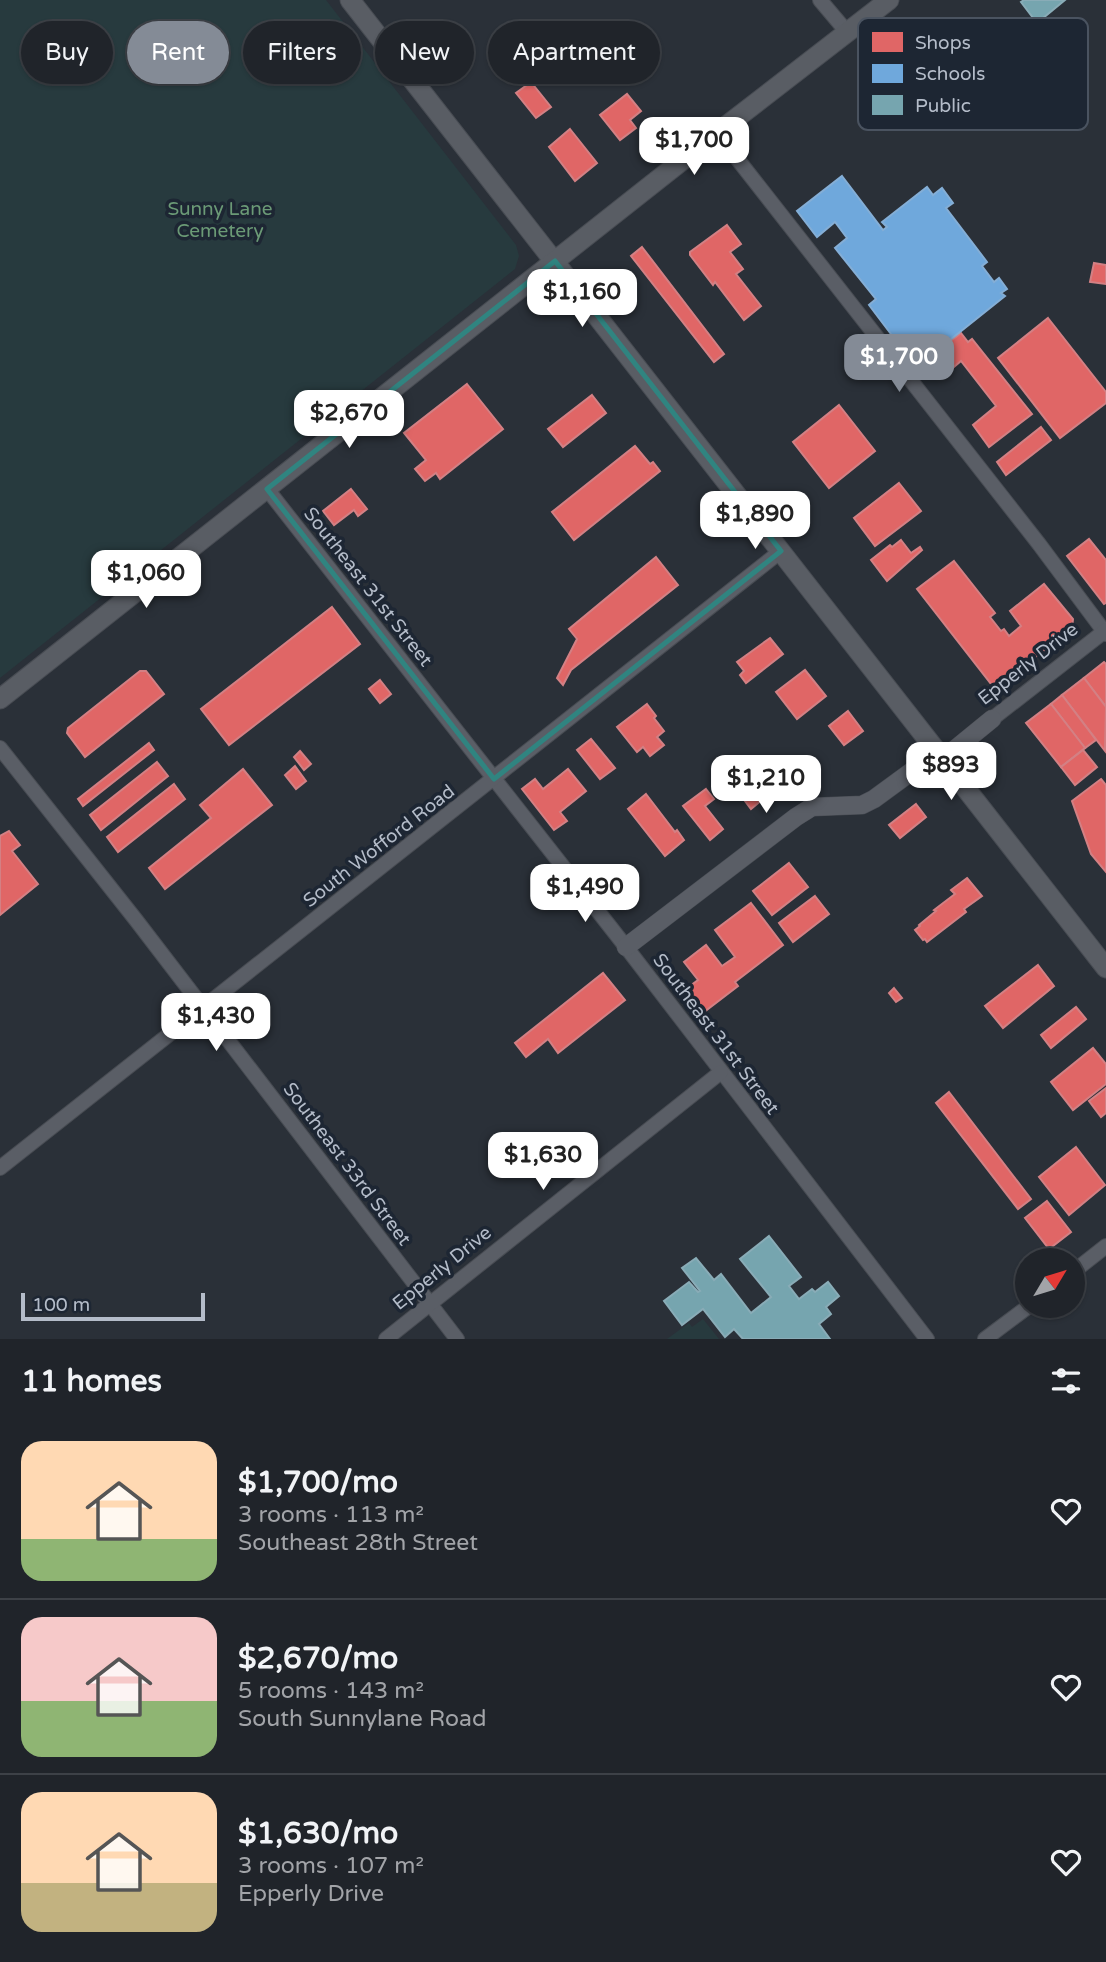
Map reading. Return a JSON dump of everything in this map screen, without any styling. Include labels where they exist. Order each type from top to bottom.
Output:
[{"type":"main road","points":[[350,0],[1106,968]]},
{"type":"main road","points":[[865,18],[889,0]]},
{"type":"main road","points":[[0,699],[858,24]]},
{"type":"street","points":[[820,0],[847,32]]},
{"type":"street","points":[[717,133],[1105,632]]},
{"type":"street","name":"Southeast 31st Street","points":[[267,489],[626,947],[928,1339]]},
{"type":"street","name":"South Wofford Road","points":[[0,1168],[781,551]]},
{"type":"street","name":"Epperly Drive","points":[[626,947],[812,807],[862,805],[919,766],[943,759],[1105,632]]},
{"type":"street","name":"Southeast 33rd Street","points":[[0,748],[457,1339]]},
{"type":"street","name":"Epperly Drive","points":[[387,1339],[720,1072]]},
{"type":"street","points":[[1085,1263],[1106,1246]]},
{"type":"street","points":[[985,1339],[1015,1316]]},
{"type":"highlighted area","points":[[555,261],[781,551],[494,779],[267,489]]},
{"type":"green space","name":"Sunny Lane Cemetery","points":[[0,0],[326,0],[342,21],[243,21],[243,84],[361,84],[361,45],[375,63],[375,84],[391,84],[516,245],[519,256],[515,269],[0,678]]},
{"type":"green space","points":[[703,1319],[719,1339],[667,1339],[689,1323],[692,1327]]},
{"type":"building: Shops","points":[[533,84],[551,107],[536,118],[516,93]]},
{"type":"building: Shops","points":[[627,94],[641,111],[630,120],[636,128],[620,140],[600,115]]},
{"type":"building: Shops","points":[[570,129],[597,163],[575,181],[549,147]]},
{"type":"building: Shops","points":[[727,225],[741,244],[730,252],[743,269],[736,274],[761,306],[744,320],[690,255],[690,252]]},
{"type":"building: Shops","points":[[642,247],[724,354],[714,362],[631,256]]},
{"type":"building: Shops","points":[[1094,263],[1106,265],[1106,284],[1090,282]]},
{"type":"building: Shops","points":[[1048,318],[1106,392],[1106,403],[1060,438],[998,358]]},
{"type":"building: Shops","points":[[961,333],[968,342],[972,339],[1032,414],[989,447],[973,425],[996,406],[961,361],[942,377],[927,359]]},
{"type":"building: Shops","points":[[467,384],[503,429],[440,479],[436,473],[425,481],[415,469],[426,460],[404,433]]},
{"type":"building: Shops","points":[[592,395],[606,413],[563,447],[548,429]]},
{"type":"building: Shops","points":[[839,405],[875,451],[829,488],[793,442]]},
{"type":"building: Shops","points":[[1041,427],[1051,440],[1006,475],[997,462]]},
{"type":"building: Shops","points":[[635,446],[650,464],[653,462],[660,471],[574,540],[552,512]]},
{"type":"building: Shops","points":[[899,483],[921,511],[875,546],[854,518]]},
{"type":"building: Shops","points":[[351,489],[367,509],[358,516],[354,510],[334,525],[323,511]]},
{"type":"building: Shops","points":[[1089,539],[1106,560],[1104,604],[1067,556]]},
{"type":"building: Shops","points":[[901,540],[911,553],[920,547],[922,550],[887,581],[871,560]]},
{"type":"building: Shops","points":[[656,557],[678,585],[571,670],[563,685],[557,678],[577,639],[569,629]]},
{"type":"building: Shops","points":[[954,561],[995,613],[990,617],[1001,631],[1004,629],[1009,636],[1021,626],[1010,611],[1044,584],[1073,619],[1072,629],[1057,641],[1054,638],[1048,642],[1051,645],[1021,668],[1019,665],[1019,670],[995,689],[917,589]]},
{"type":"building: Shops","points":[[332,607],[360,644],[229,745],[201,709]]},
{"type":"building: Shops","points":[[770,638],[783,654],[746,683],[740,675],[744,671],[737,662]]},
{"type":"building: Shops","points":[[1104,662],[1106,664],[1106,707],[1084,678]]},
{"type":"building: Shops","points":[[805,670],[826,696],[797,719],[776,692]]},
{"type":"building: Shops","points":[[140,671],[146,671],[164,694],[85,757],[67,733],[68,728]]},
{"type":"building: Shops","points":[[1084,678],[1106,707],[1105,751],[1062,695]]},
{"type":"building: Shops","points":[[380,680],[391,694],[380,703],[369,689]]},
{"type":"building: Shops","points":[[1062,695],[1096,740],[1085,748],[1051,704]]},
{"type":"building: Shops","points":[[647,704],[664,731],[657,737],[664,745],[650,756],[643,747],[637,752],[617,727]]},
{"type":"building: Shops","points":[[1051,704],[1085,748],[1061,767],[1026,723]]},
{"type":"building: Shops","points":[[848,711],[863,731],[844,745],[829,726]]},
{"type":"building: Shops","points":[[591,739],[615,768],[600,779],[577,750]]},
{"type":"building: Shops","points":[[149,743],[154,750],[83,806],[78,799]]},
{"type":"building: Shops","points":[[1083,750],[1097,767],[1075,785],[1061,767]]},
{"type":"building: Shops","points":[[300,751],[311,764],[304,770],[294,757]]},
{"type":"building: Shops","points":[[157,762],[168,776],[101,830],[90,815]]},
{"type":"building: Shops","points":[[295,766],[306,781],[296,789],[285,775]]},
{"type":"building: Shops","points":[[746,767],[768,795],[751,809],[730,781]]},
{"type":"building: Shops","points":[[243,769],[272,805],[165,889],[149,868],[211,818],[200,805]]},
{"type":"building: Shops","points":[[568,769],[586,791],[560,812],[567,821],[554,830],[522,789],[535,779],[543,789]]},
{"type":"building: Shops","points":[[1101,779],[1106,785],[1106,872],[1091,854],[1072,801]]},
{"type":"building: Shops","points":[[174,784],[185,799],[118,852],[107,837]]},
{"type":"building: Shops","points":[[706,789],[714,799],[705,806],[723,829],[710,840],[683,806]]},
{"type":"building: Shops","points":[[646,794],[684,840],[665,856],[628,809]]},
{"type":"building: Shops","points":[[916,804],[926,817],[900,838],[889,825]]},
{"type":"building: Shops","points":[[9,831],[20,845],[12,851],[38,884],[0,915],[0,836]]},
{"type":"building: Shops","points":[[789,863],[808,887],[772,915],[753,891]]},
{"type":"building: Shops","points":[[967,878],[982,896],[927,942],[923,940],[915,930],[936,911],[934,910],[955,894],[951,890]]},
{"type":"building: Shops","points":[[815,896],[829,914],[793,942],[779,923]]},
{"type":"building: Shops","points":[[751,903],[783,945],[735,982],[738,986],[704,1012],[686,989],[698,980],[684,962],[706,945],[722,966],[735,957],[715,930]]},
{"type":"building: Shops","points":[[1038,965],[1054,986],[1003,1028],[985,1006]]},
{"type":"building: Shops","points":[[603,973],[625,1000],[558,1053],[548,1039],[526,1057],[515,1043]]},
{"type":"building: Shops","points":[[894,988],[902,998],[896,1002],[889,993]]},
{"type":"building: Shops","points":[[1076,1007],[1086,1019],[1051,1048],[1041,1035]]},
{"type":"building: Shops","points":[[1093,1048],[1106,1064],[1106,1084],[1073,1110],[1051,1082]]},
{"type":"building: Shops","points":[[1106,1088],[1106,1113],[1101,1117],[1089,1101]]},
{"type":"building: Shops","points":[[949,1092],[1031,1199],[1018,1209],[936,1103]]},
{"type":"building: Shops","points":[[1076,1147],[1105,1185],[1069,1215],[1039,1177]]},
{"type":"building: Shops","points":[[1047,1201],[1071,1232],[1048,1248],[1025,1218]]},
{"type":"building: Schools","points":[[842,176],[883,230],[887,227],[882,222],[927,187],[933,195],[942,188],[953,203],[946,208],[987,262],[982,266],[994,282],[999,278],[1007,289],[1001,293],[1005,296],[916,367],[869,305],[876,299],[835,248],[847,238],[835,222],[817,237],[797,211]]},
{"type":"building: Public","points":[[1065,0],[1043,18],[1033,18],[1021,2]]},
{"type":"building: Public","points":[[769,1236],[801,1277],[789,1286],[799,1299],[828,1282],[839,1296],[826,1307],[831,1314],[819,1324],[830,1339],[743,1339],[734,1329],[725,1337],[703,1309],[682,1325],[664,1301],[689,1282],[700,1291],[682,1268],[696,1258],[714,1280],[721,1274],[751,1313],[771,1297],[740,1259]]}]
